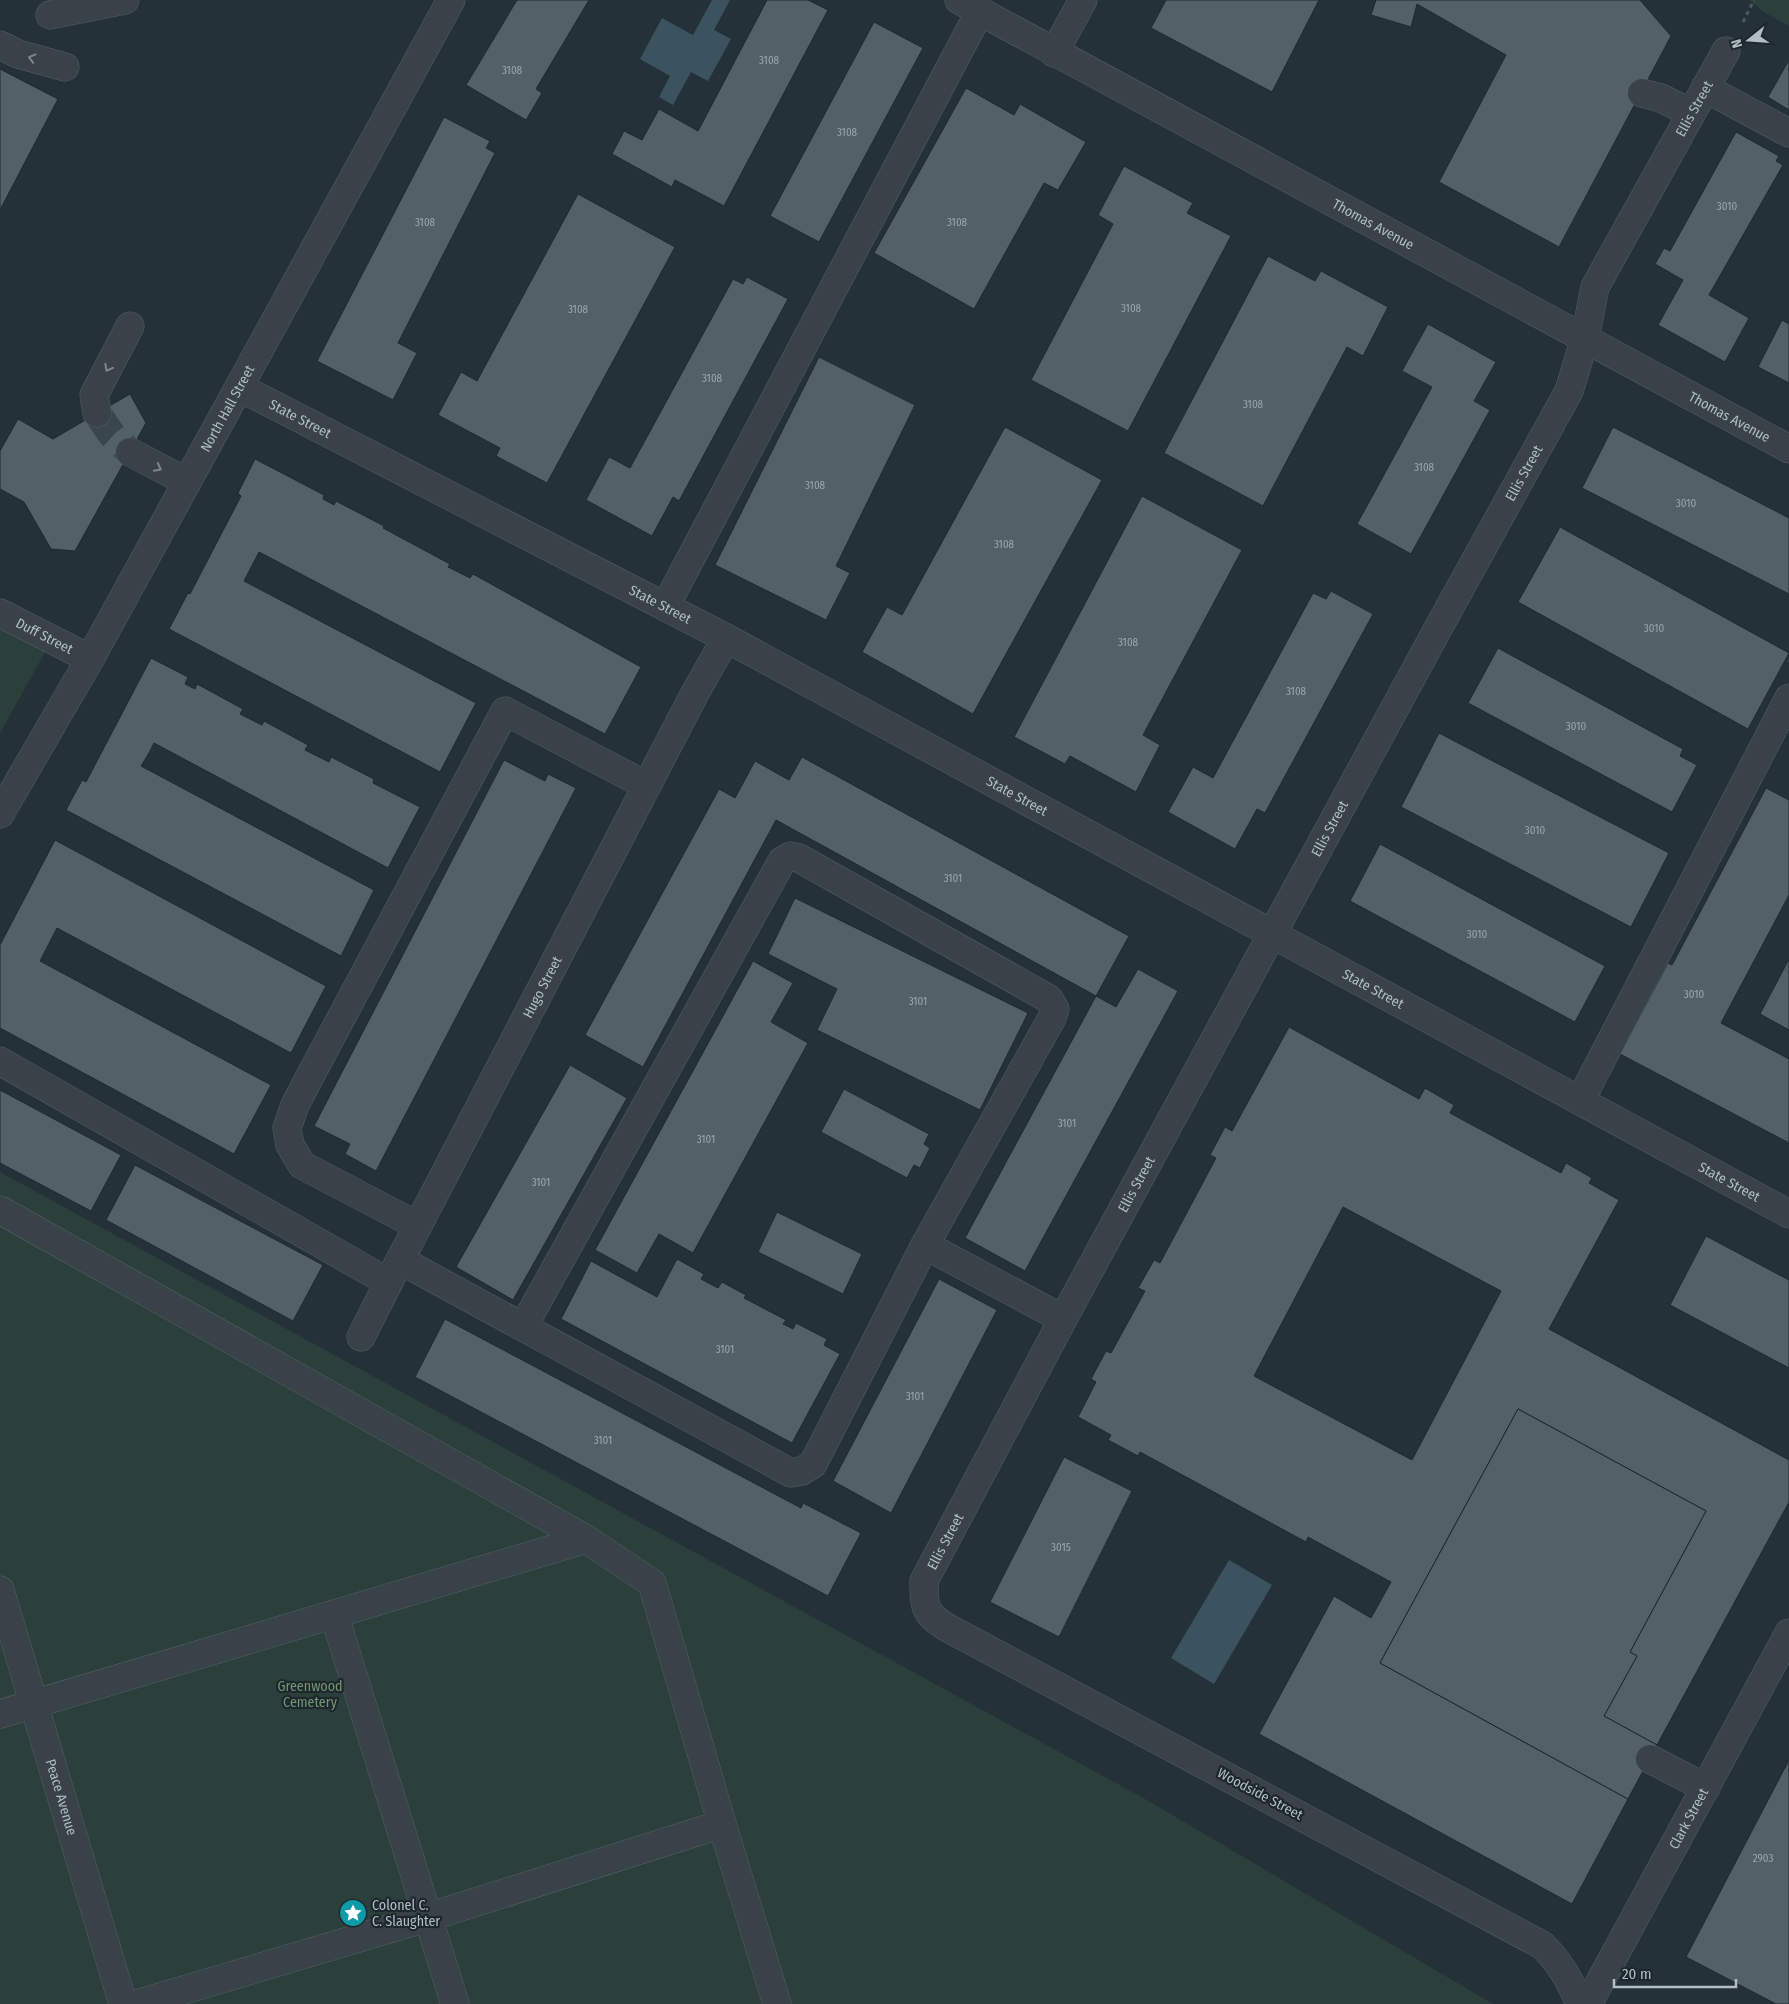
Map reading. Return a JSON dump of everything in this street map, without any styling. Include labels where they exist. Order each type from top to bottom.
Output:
[{"type":"street","points":[[50,15],[125,0]]},
{"type":"street","name":"North Hall Street","points":[[0,814],[90,659],[451,0]]},
{"type":"street","points":[[1054,53],[1083,0]]},
{"type":"street","points":[[664,607],[969,6]]},
{"type":"street","name":"Thomas Avenue","points":[[969,6],[1585,338],[1608,353],[1789,449]]},
{"type":"street","points":[[0,45],[18,54],[65,67]]},
{"type":"street","name":"Ellis Street","points":[[924,1602],[924,1581],[1063,1318],[1569,391],[1585,338],[1595,287],[1726,51]]},
{"type":"street","points":[[1705,88],[1789,133]]},
{"type":"street","points":[[1642,93],[1661,98],[1691,113]]},
{"type":"street","points":[[97,413],[94,395],[130,326]]},
{"type":"street","name":"State Street","points":[[239,387],[726,638],[1789,1214]]},
{"type":"street","points":[[130,452],[187,482]]},
{"type":"street","name":"Duff Street","points":[[0,612],[90,659]]},
{"type":"street","name":"Hugo Street","points":[[361,1337],[646,786],[726,638]]},
{"type":"street","points":[[1580,1101],[1789,698]]},
{"type":"street","points":[[418,1226],[302,1165],[290,1145],[287,1128],[307,1082],[505,711],[646,786]]},
{"type":"street","points":[[0,1061],[394,1271],[524,1327],[791,1473],[802,1471],[813,1464],[925,1245],[1052,1018],[1055,1009],[1050,999],[799,858],[791,856],[782,861],[524,1327]]},
{"type":"street","points":[[0,1210],[586,1539],[652,1583],[777,2004]]},
{"type":"street","points":[[925,1245],[1063,1318]]},
{"type":"street","points":[[0,1714],[586,1539]]},
{"type":"street","name":"Peace Avenue","points":[[0,1590],[123,2004]]},
{"type":"street","name":"Woodside Street","points":[[924,1602],[932,1618],[946,1627],[1542,1944],[1555,1957],[1567,1975],[1580,2004]]},
{"type":"street","points":[[334,1614],[455,2004]]},
{"type":"street","name":"Clark Street","points":[[1588,2004],[1789,1634]]},
{"type":"street","points":[[1650,1760],[1706,1788]]},
{"type":"street","points":[[137,2004],[429,1917],[722,1824]]},
{"type":"green space","points":[[1749,0],[1789,0],[1789,26],[1764,12]]},
{"type":"green space","points":[[0,623],[48,647],[0,733]]},
{"type":"green space","name":"Greenwood Cemetery","points":[[0,1172],[1145,1799],[1493,2004],[0,2004]]},
{"type":"water","points":[[712,0],[730,0],[714,30],[731,39],[708,81],[691,72],[673,105],[659,97],[670,76],[640,59],[662,18],[693,35]]},
{"type":"water","points":[[1229,1560],[1272,1585],[1214,1684],[1171,1658]]},
{"type":"building","points":[[517,0],[589,0],[536,89],[542,93],[526,120],[466,85]]},
{"type":"building","points":[[767,0],[808,0],[828,10],[724,206],[675,180],[672,187],[612,154],[624,131],[642,140],[659,109],[698,131]]},
{"type":"building","points":[[1166,0],[1319,0],[1272,92],[1151,28]]},
{"type":"building","points":[[1376,0],[1640,0],[1671,36],[1559,247],[1439,182],[1506,55],[1417,4],[1411,27],[1371,15]]},
{"type":"building","points":[[874,22],[923,48],[819,242],[770,216]]},
{"type":"building","points":[[1789,60],[1789,110],[1768,97]]},
{"type":"building","points":[[0,69],[58,99],[0,210]]},
{"type":"building","points":[[966,88],[1014,115],[1020,104],[1086,142],[1058,190],[1044,183],[974,309],[874,253]]},
{"type":"building","points":[[444,117],[490,141],[486,148],[495,153],[398,343],[417,353],[393,400],[317,361]]},
{"type":"building","points":[[1736,132],[1779,156],[1776,161],[1783,165],[1709,295],[1749,318],[1725,362],[1658,325],[1683,280],[1655,264],[1664,248],[1670,251]]},
{"type":"building","points":[[1124,166],[1193,203],[1187,213],[1231,236],[1128,431],[1031,380],[1113,224],[1098,215]]},
{"type":"building","points":[[578,194],[675,247],[547,483],[496,456],[500,448],[438,415],[461,372],[477,381]]},
{"type":"building","points":[[1268,256],[1315,281],[1321,271],[1388,307],[1363,356],[1347,347],[1263,506],[1164,453]]},
{"type":"building","points":[[747,277],[788,299],[679,501],[673,497],[652,536],[586,500],[609,457],[630,468],[733,279],[743,284]]},
{"type":"building","points":[[1782,320],[1789,324],[1789,383],[1758,367]]},
{"type":"building","points":[[1428,324],[1496,362],[1474,401],[1490,410],[1411,554],[1357,524],[1432,387],[1402,371]]},
{"type":"building","points":[[819,357],[915,405],[836,566],[850,573],[826,620],[715,565]]},
{"type":"building","points":[[130,394],[146,423],[75,551],[51,549],[24,502],[0,489],[0,451],[18,419],[53,439]]},
{"type":"building","points":[[1005,427],[1102,480],[973,714],[862,652],[887,607],[902,615]]},
{"type":"building","points":[[1613,427],[1789,518],[1789,594],[1582,488]]},
{"type":"building","points":[[255,459],[324,495],[323,499],[334,505],[336,501],[384,526],[383,528],[450,564],[448,567],[470,578],[473,574],[641,667],[605,734],[259,552],[244,581],[476,703],[440,772],[169,629],[188,593],[190,594],[241,496],[238,493]]},
{"type":"building","points":[[1142,496],[1242,550],[1143,735],[1160,745],[1136,792],[1070,756],[1065,764],[1014,737]]},
{"type":"building","points":[[1560,527],[1789,653],[1748,729],[1518,602]]},
{"type":"building","points":[[1331,591],[1373,614],[1265,813],[1257,809],[1235,849],[1168,812],[1193,767],[1213,778],[1313,593],[1326,599]]},
{"type":"building","points":[[1498,648],[1683,749],[1680,756],[1697,765],[1672,812],[1468,703]]},
{"type":"building","points":[[151,658],[188,677],[185,684],[195,689],[197,684],[243,709],[240,714],[262,725],[264,721],[308,745],[305,750],[329,762],[331,757],[374,779],[373,783],[420,807],[388,868],[154,743],[141,766],[374,890],[341,956],[66,810],[82,780],[86,782]]},
{"type":"building","points":[[1439,733],[1669,853],[1631,927],[1401,807]]},
{"type":"building","points":[[802,757],[1129,936],[1096,996],[776,820],[643,1067],[585,1035],[719,789],[735,798],[755,761],[789,780]]},
{"type":"building","points":[[504,760],[545,781],[548,774],[576,788],[376,1171],[345,1154],[350,1144],[314,1126]]},
{"type":"building","points":[[1766,788],[1789,800],[1789,895],[1721,1023],[1789,1059],[1789,1143],[1620,1054],[1668,963],[1672,965]]},
{"type":"building","points":[[55,840],[326,986],[291,1053],[57,928],[40,961],[271,1085],[234,1154],[0,1028],[0,945]]},
{"type":"building","points":[[1380,844],[1605,966],[1575,1022],[1350,901]]},
{"type":"building","points":[[795,898],[1028,1013],[980,1110],[817,1030],[837,989],[768,954]]},
{"type":"building","points":[[1789,959],[1789,1030],[1760,1014]]},
{"type":"building","points":[[753,961],[793,983],[771,1022],[808,1043],[693,1253],[659,1234],[637,1273],[595,1250]]},
{"type":"building","points":[[1138,969],[1178,991],[1025,1271],[965,1238],[1096,996],[1116,1007]]},
{"type":"building","points":[[1289,1027],[1419,1099],[1425,1088],[1454,1105],[1450,1113],[1561,1173],[1566,1163],[1592,1178],[1589,1183],[1619,1200],[1549,1329],[1789,1460],[1789,1502],[1657,1745],[1604,1716],[1637,1656],[1630,1652],[1706,1511],[1518,1409],[1380,1663],[1628,1799],[1572,1904],[1259,1734],[1334,1596],[1371,1618],[1391,1582],[1308,1537],[1306,1542],[1140,1452],[1138,1456],[1108,1440],[1111,1435],[1078,1417],[1096,1382],[1091,1379],[1106,1351],[1111,1353],[1145,1291],[1138,1288],[1154,1260],[1160,1263],[1216,1158],[1210,1155],[1225,1127],[1232,1131]],"holes":[[[1343,1207],[1501,1291],[1412,1460],[1254,1376]]]},
{"type":"building","points":[[570,1065],[627,1098],[513,1300],[456,1267]]},
{"type":"building","points":[[844,1089],[929,1134],[924,1144],[930,1148],[920,1168],[914,1165],[907,1178],[821,1132]]},
{"type":"building","points":[[0,1090],[121,1155],[91,1211],[0,1163]]},
{"type":"building","points":[[135,1165],[323,1265],[293,1321],[106,1220]]},
{"type":"building","points":[[777,1212],[862,1254],[843,1294],[758,1252]]},
{"type":"building","points":[[1706,1236],[1789,1280],[1789,1368],[1670,1305]]},
{"type":"building","points":[[677,1259],[704,1274],[701,1279],[718,1288],[722,1282],[746,1295],[744,1298],[786,1320],[783,1324],[793,1329],[796,1323],[827,1339],[824,1345],[840,1354],[792,1443],[561,1319],[591,1261],[657,1297]]},
{"type":"building","points":[[939,1279],[997,1310],[891,1513],[833,1481]]},
{"type":"building","points":[[445,1319],[801,1508],[803,1503],[861,1533],[828,1596],[415,1377]]},
{"type":"building","points":[[1518,1409],[1706,1511],[1630,1652],[1637,1656],[1604,1716],[1657,1745],[1628,1799],[1380,1663]]},
{"type":"building","points":[[1064,1457],[1132,1491],[1059,1637],[990,1602]]},
{"type":"building","points":[[1789,1760],[1789,2004],[1776,2004],[1686,1957]]},
{"type":"tunnel","points":[[97,413],[112,435],[130,452]]},
{"type":"place","name":"Colonel C. C. Slaughter","points":[[353,1913]]}]
